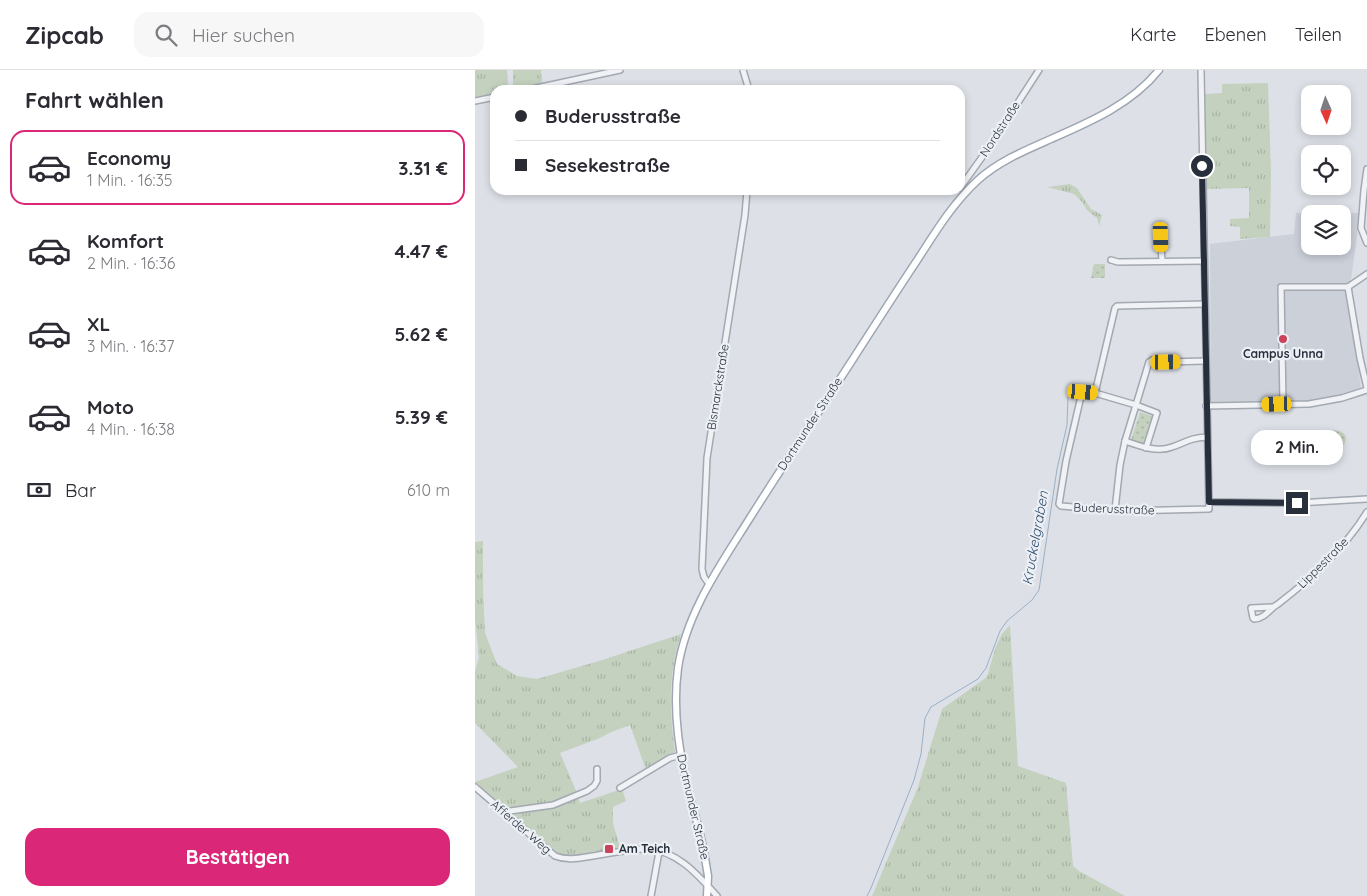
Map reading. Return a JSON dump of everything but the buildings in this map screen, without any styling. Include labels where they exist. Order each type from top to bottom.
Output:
[{"type":"main road","name":"Dortmunder Straße","points":[[965,188],[1000,164],[1109,112],[1143,87],[1159,70]]},
{"type":"main road","name":"Dortmunder Straße","points":[[707,896],[705,852],[677,732],[678,666],[690,625],[709,584],[763,496],[893,298],[958,195]]},
{"type":"street","points":[[550,85],[620,70]]},
{"type":"street","points":[[743,70],[748,85]]},
{"type":"street","name":"Nordstraße","points":[[965,184],[1039,70]]},
{"type":"street","points":[[1201,70],[1209,502],[1297,503],[1367,499]]},
{"type":"street","points":[[475,101],[490,98]]},
{"type":"street","points":[[1367,169],[1361,228],[1367,243]]},
{"type":"street","name":"Bismarckstraße","points":[[709,584],[704,578],[701,568],[707,458],[747,195]]},
{"type":"street","points":[[1158,227],[1162,261]]},
{"type":"street","points":[[1111,260],[1118,262],[1204,261]]},
{"type":"street","points":[[1283,404],[1281,287],[1348,287],[1367,274]]},
{"type":"street","points":[[1207,406],[1315,403],[1342,398],[1367,389],[1348,287]]},
{"type":"street","points":[[1146,448],[1157,413],[1095,393],[1115,308],[1117,306],[1205,304]]},
{"type":"street","points":[[1115,510],[1120,465],[1125,441],[1150,361],[1206,361]]},
{"type":"street","name":"Buderusstraße","points":[[1095,393],[1083,392],[1066,461],[1059,502],[1061,506],[1115,510],[1209,509],[1209,502]]},
{"type":"street","points":[[1125,441],[1154,449],[1168,448],[1195,437],[1207,437]]},
{"type":"street","name":"Lippestraße","points":[[1272,607],[1279,604],[1308,580],[1336,554],[1367,512]]},
{"type":"street","points":[[620,788],[670,758],[681,755]]},
{"type":"street","points":[[503,812],[553,805],[587,791],[597,781],[597,769]]},
{"type":"street","name":"Afferder Weg","points":[[475,787],[551,853],[563,859],[568,860],[649,849],[682,862],[700,877],[717,896]]},
{"type":"street","points":[[651,896],[659,852]]},
{"type":"shaded area","name":"Campus Unna","points":[[1296,213],[1301,213],[1301,255],[1351,255],[1351,213],[1360,213],[1350,287],[1361,390],[1307,401],[1211,402],[1210,244],[1294,234]]},
{"type":"green space","points":[[475,70],[507,70],[508,85],[490,85],[490,96],[475,99]]},
{"type":"green space","points":[[513,70],[541,70],[542,85],[513,85]]},
{"type":"green space","points":[[1268,83],[1271,172],[1270,237],[1240,239],[1240,227],[1230,226],[1230,219],[1249,218],[1249,188],[1207,189],[1205,94],[1222,93],[1222,84]]},
{"type":"green space","points":[[1070,184],[1077,188],[1091,209],[1102,215],[1099,226],[1097,218],[1087,210],[1074,194],[1047,187]]},
{"type":"green space","points":[[1094,264],[1105,264],[1105,278],[1091,278]]},
{"type":"green space","points":[[1140,412],[1155,417],[1146,445],[1131,440]]},
{"type":"green space","points":[[1333,430],[1344,434],[1346,439],[1344,445],[1339,445],[1334,436],[1322,437],[1322,434]]},
{"type":"green space","points":[[1301,431],[1316,438],[1318,450],[1294,447],[1291,434]]},
{"type":"green space","points":[[483,541],[485,633],[497,664],[517,676],[537,679],[681,634],[674,664],[671,693],[675,752],[646,770],[630,725],[560,753],[577,793],[551,804],[504,809],[475,782],[518,767],[475,723],[475,671],[479,658],[475,620],[475,542]]},
{"type":"green space","points":[[1010,625],[1018,766],[1066,783],[1073,866],[1125,896],[872,896],[918,787],[942,709],[987,677],[996,646],[1002,634]]},
{"type":"green space","points":[[622,789],[626,801],[613,807],[613,823],[620,848],[568,856],[560,854],[510,813],[542,809],[578,797],[580,803]]},
{"type":"waterway","name":"Kruckelgraben","points":[[867,896],[914,780],[921,754],[925,718],[931,707],[978,679],[986,668],[1000,631],[1007,621],[1032,600],[1039,590],[1057,469],[1067,425],[1068,397]]},
{"type":"place","name":"Campus Unna","points":[[1283,339]]},
{"type":"place","name":"Am Teich","points":[[609,849]]},
{"type":"route","points":[[1202,166],[1209,502],[1297,503]]}]
